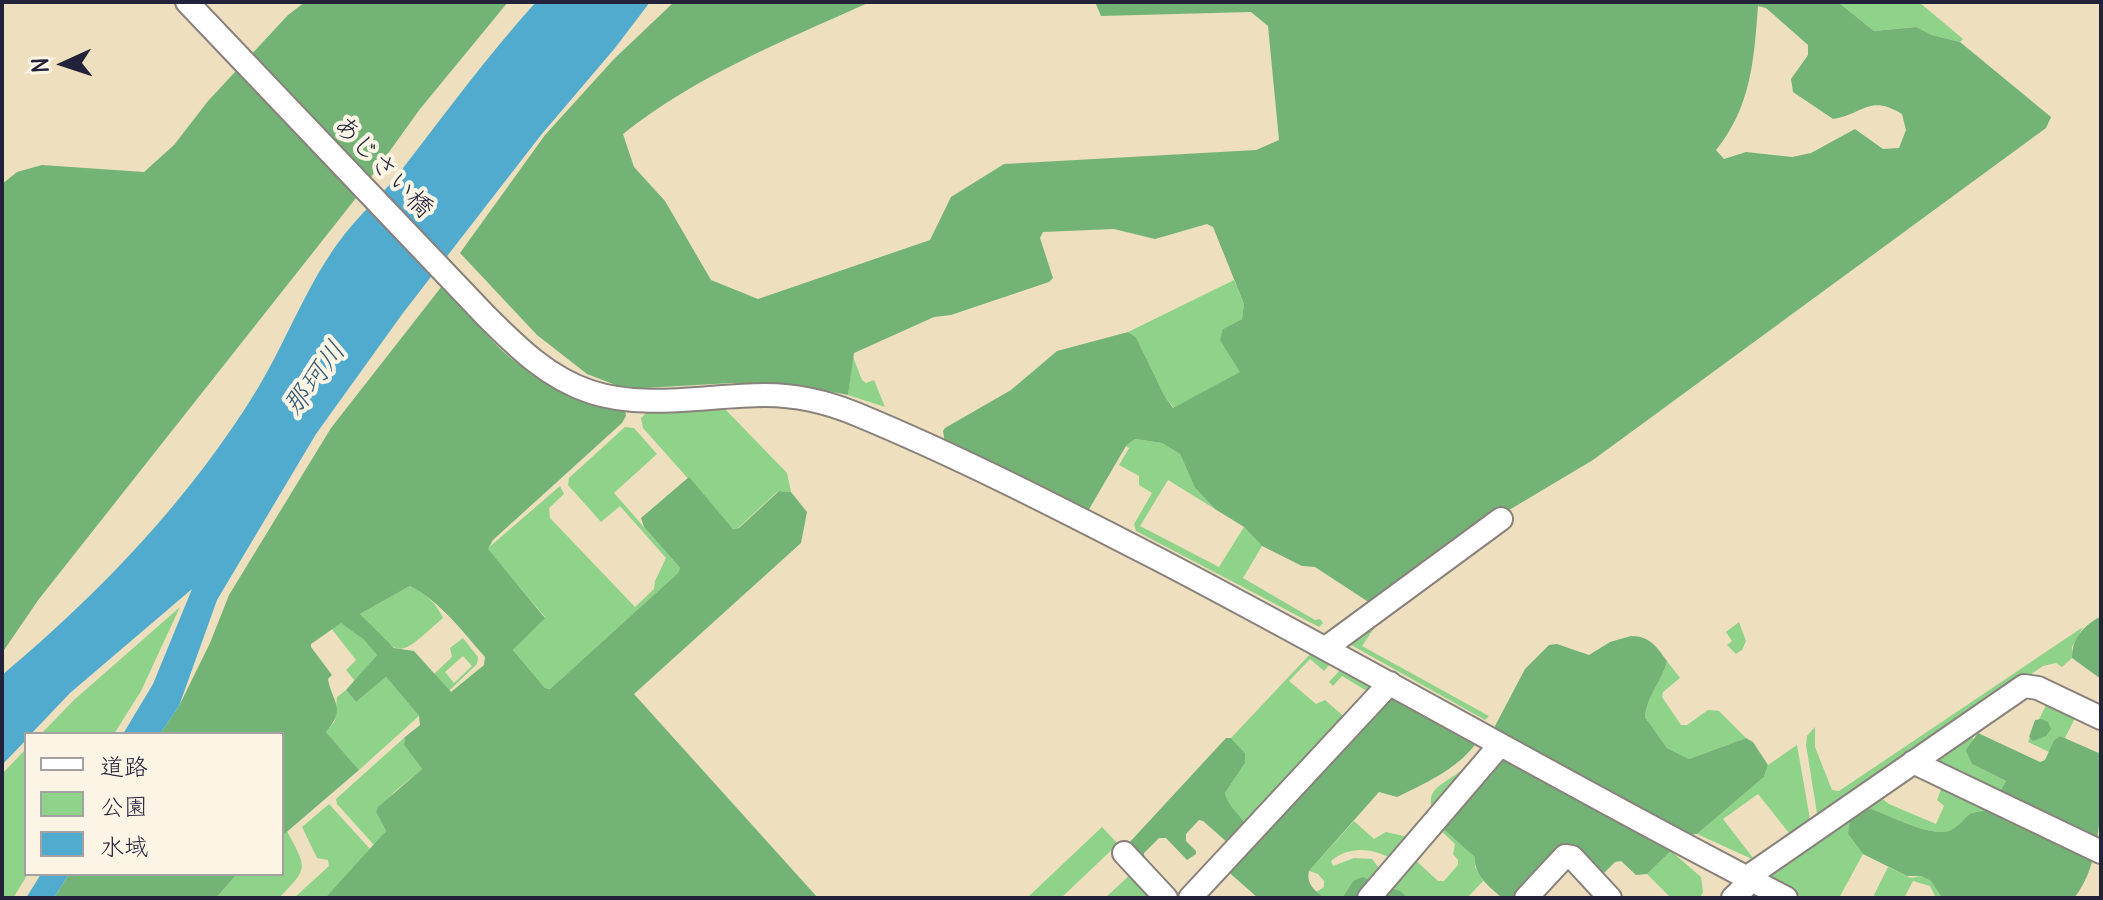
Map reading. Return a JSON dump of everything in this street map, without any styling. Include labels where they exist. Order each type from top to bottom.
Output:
[{"type":"street","name":"あじさい橋","points":[[187,2],[513,343],[550,372],[573,385],[611,397],[653,400],[766,395],[812,400],[839,407],[929,445],[1014,485],[1327,647],[1500,745],[1786,898]]},
{"type":"street","points":[[1327,647],[1501,519]]},
{"type":"street","points":[[1190,898],[1390,683]]},
{"type":"street","points":[[1733,898],[1749,879],[2024,686],[2038,688],[2101,718]]},
{"type":"street","points":[[1369,898],[1500,745]]},
{"type":"street","points":[[1913,762],[2101,852]]},
{"type":"street","points":[[1124,853],[1165,898]]},
{"type":"street","points":[[1526,898],[1565,856],[1572,857],[1610,898]]},
{"type":"green space","points":[[305,2],[508,2],[420,109],[356,198],[39,599],[2,653],[2,184],[17,172],[42,165],[144,172],[174,145],[208,101],[288,15]]},
{"type":"green space","points":[[674,2],[870,2],[711,77],[651,113],[623,134],[634,167],[665,201],[711,280],[758,299],[930,240],[951,197],[1004,164],[1256,150],[1279,140],[1268,26],[1251,12],[1101,16],[1095,2],[1838,2],[1874,31],[1916,27],[1932,35],[1960,42],[2051,117],[2046,128],[1593,460],[1489,522],[1373,605],[1315,567],[1302,566],[1262,546],[1244,527],[1215,509],[1195,488],[1180,454],[1162,443],[1135,439],[1126,446],[1088,511],[945,443],[945,428],[1011,390],[1057,351],[1128,332],[1136,337],[1173,408],[1240,372],[1220,340],[1223,329],[1242,319],[1244,304],[1213,227],[1207,224],[1155,239],[1114,229],[1043,232],[1040,238],[1053,278],[1049,282],[951,315],[934,317],[854,353],[848,395],[774,384],[732,383],[626,389],[587,374],[537,335],[460,253],[545,135],[614,59]],"holes":[[[1758,6],[1766,8],[1808,45],[1808,55],[1791,79],[1793,92],[1833,119],[1874,105],[1891,108],[1902,114],[1906,130],[1899,148],[1883,149],[1855,129],[1811,153],[1792,157],[1746,152],[1724,159],[1716,150],[1728,134],[1744,100],[1755,45]]]},
{"type":"green space","points":[[1838,2],[1919,2],[1963,39],[1960,42],[1932,35],[1915,27],[1874,31]]},
{"type":"green space","points":[[1234,280],[1244,304],[1242,319],[1223,329],[1241,372],[1174,408],[1164,395],[1136,337],[1128,332]]},
{"type":"green space","points":[[442,286],[490,339],[520,365],[563,389],[625,410],[622,423],[493,540],[488,549],[545,618],[513,650],[545,688],[550,689],[678,573],[680,568],[644,527],[641,518],[689,477],[733,529],[739,528],[779,491],[791,492],[807,512],[801,543],[634,694],[818,898],[325,898],[386,831],[376,812],[378,807],[422,769],[404,745],[405,737],[420,725],[419,716],[386,677],[356,702],[346,690],[377,655],[363,639],[341,623],[311,644],[332,675],[328,679],[337,711],[326,732],[359,770],[284,834],[284,732],[161,732],[179,706],[229,595],[331,428]],"holes":[[[410,586],[432,600],[485,657],[484,665],[451,692],[414,651],[394,648],[360,614]]]},
{"type":"green space","points":[[853,357],[862,380],[866,383],[874,380],[885,407],[848,395]]},
{"type":"green space","points":[[724,408],[787,473],[791,492],[778,491],[738,528],[733,529],[643,428],[641,418],[647,412]]},
{"type":"green space","points":[[625,427],[634,428],[657,454],[614,493],[680,568],[550,689],[545,688],[513,650],[545,617],[487,549],[560,486],[564,494],[549,508],[550,518],[635,607],[654,589],[666,558],[620,506],[601,522],[568,485],[569,478]]},
{"type":"green space","points":[[1135,439],[1162,443],[1180,454],[1195,488],[1215,509],[1168,480],[1140,526],[1219,567],[1244,527],[1262,546],[1243,578],[1315,620],[1320,619],[1323,623],[1319,627],[1136,531],[1134,524],[1152,493],[1139,485],[1139,476],[1119,465],[1129,448],[1126,446]]},
{"type":"green space","points":[[410,586],[429,599],[443,618],[416,641],[400,649],[384,640],[360,614]]},
{"type":"green space","points":[[1408,593],[1411,596],[1377,624],[1362,646],[1489,716],[1485,720],[1344,641]]},
{"type":"green space","points":[[180,607],[141,691],[115,732],[43,732],[74,700]]},
{"type":"green space","points":[[2101,616],[2101,679],[2072,658],[2080,633]]},
{"type":"green space","points":[[341,622],[377,655],[355,681],[346,670],[356,660],[331,628]]},
{"type":"green space","points":[[1739,622],[1746,641],[1736,654],[1727,645],[1732,641],[1726,632]]},
{"type":"green space","points":[[2083,627],[2072,647],[2072,658],[2062,667],[2056,663],[2043,666],[1822,818],[1817,813],[1806,745],[1807,736],[1815,727],[1815,747],[1832,790],[1839,791]]},
{"type":"green space","points":[[1631,636],[1648,640],[1667,661],[1645,717],[1667,748],[1689,759],[1746,738],[1753,742],[1768,765],[1764,777],[1697,834],[1686,835],[1497,735],[1495,726],[1525,669],[1549,645],[1557,644],[1589,655],[1610,642]]},
{"type":"green space","points":[[463,638],[478,657],[477,664],[449,691],[433,675],[452,657],[450,648]],"holes":[[[463,656],[472,666],[454,683],[445,672]]]},
{"type":"green space","points":[[1312,652],[1330,664],[1324,671],[1310,659],[1289,681],[1316,704],[1325,700],[1348,720],[1247,829],[1228,805],[1225,793],[1245,763],[1245,753],[1231,738]]},
{"type":"green space","points":[[1667,661],[1680,678],[1663,692],[1662,697],[1681,725],[1687,725],[1708,710],[1719,711],[1746,738],[1689,759],[1667,748],[1645,717]]},
{"type":"green space","points":[[1341,669],[1376,687],[1370,693],[1342,676],[1333,686],[1329,682]]},
{"type":"green space","points":[[386,677],[419,716],[359,770],[326,732],[335,721],[337,697],[346,690],[356,702]]},
{"type":"green space","points":[[1387,696],[1475,745],[1449,769],[1408,792],[1397,797],[1379,792],[1309,871],[1310,883],[1325,898],[1258,898],[1224,868]]},
{"type":"green space","points":[[2048,701],[2077,714],[2065,738],[2060,736],[2054,740],[2049,752],[2028,742]]},
{"type":"green space","points":[[1994,711],[1987,726],[1973,736],[1972,764],[2006,781],[1999,795],[1932,761]]},
{"type":"green space","points":[[2035,720],[2048,722],[2051,729],[2046,736],[2033,741],[2029,737]]},
{"type":"green space","points":[[1978,733],[2040,762],[2045,760],[2054,740],[2060,736],[2101,754],[2100,811],[2095,850],[2083,884],[2074,898],[1942,898],[1931,881],[1921,876],[1907,876],[1863,854],[1848,834],[1850,821],[1865,810],[1872,809],[1934,832],[1951,830],[1970,814],[1989,811],[2006,781],[1972,764],[1966,750]]},
{"type":"green space","points":[[405,737],[404,745],[422,769],[376,812],[386,831],[374,845],[337,804],[336,799]]},
{"type":"green space","points":[[1226,738],[1231,738],[1245,753],[1245,763],[1225,793],[1247,829],[1228,843],[1199,820],[1186,834],[1186,841],[1196,851],[1187,860],[1166,838],[1159,838],[1144,853],[1144,862],[1179,894],[1178,898],[1170,898],[1128,844]]},
{"type":"green space","points":[[1797,745],[1811,825],[1793,838],[1758,794],[1723,819],[1752,859],[1697,834],[1764,777],[1768,765]]},
{"type":"green space","points":[[24,751],[24,876],[27,876],[13,898],[2,898],[2,774]]},
{"type":"green space","points":[[1498,755],[1671,851],[1647,874],[1636,875],[1621,861],[1615,862],[1599,878],[1574,853],[1520,898],[1502,898],[1480,875],[1475,857],[1440,826]]},
{"type":"green space","points":[[1478,764],[1433,817],[1431,798],[1435,790],[1459,772]]},
{"type":"green space","points":[[1944,787],[1992,806],[1989,811],[1971,814],[1944,832],[1912,826],[1872,809],[1848,834],[1863,854],[1839,898],[1804,898],[1768,880],[1765,871],[1877,795],[1889,804],[1936,824],[1944,806],[1937,800]]},
{"type":"green space","points":[[329,804],[370,849],[325,898],[294,898],[329,866],[328,860],[317,858],[302,827]]},
{"type":"green space","points":[[1354,821],[1374,839],[1386,832],[1408,837],[1395,861],[1363,850],[1346,852],[1331,861],[1333,866],[1354,858],[1372,859],[1384,874],[1377,882],[1353,881],[1342,898],[1325,898],[1316,892],[1324,887],[1324,881],[1318,874],[1309,871]]},
{"type":"green space","points":[[1440,826],[1476,857],[1475,867],[1483,881],[1467,898],[1408,898],[1391,886],[1411,856],[1438,881],[1444,881],[1458,865],[1453,854],[1455,844],[1439,829]]},
{"type":"green space","points":[[1102,827],[1118,844],[1061,898],[1027,898]]},
{"type":"green space","points":[[287,831],[302,867],[296,880],[279,898],[216,898],[235,876],[284,876],[284,834]]},
{"type":"green space","points":[[1671,851],[1701,877],[1703,892],[1700,898],[1667,898],[1669,896],[1647,874]]},
{"type":"green space","points":[[1888,867],[1911,878],[1921,876],[1931,881],[1942,898],[1936,898],[1930,886],[1913,881],[1904,898],[1876,898],[1874,895]]},
{"type":"green space","points":[[1133,872],[1154,898],[1105,898]]},
{"type":"green space","points":[[68,876],[235,876],[216,898],[54,898]]},
{"type":"green space","points":[[1362,877],[1400,891],[1408,898],[1342,898],[1353,881]]},
{"type":"water","name":"那珂川","points":[[536,2],[650,2],[541,135],[403,313],[316,434],[217,600],[179,706],[161,732],[124,732],[153,684],[192,589],[70,693],[33,732],[24,732],[24,742],[2,765],[2,675],[108,577],[204,468],[258,388],[331,253],[393,180],[483,64]]},
{"type":"water","points":[[40,876],[68,876],[54,898],[26,898]]}]
